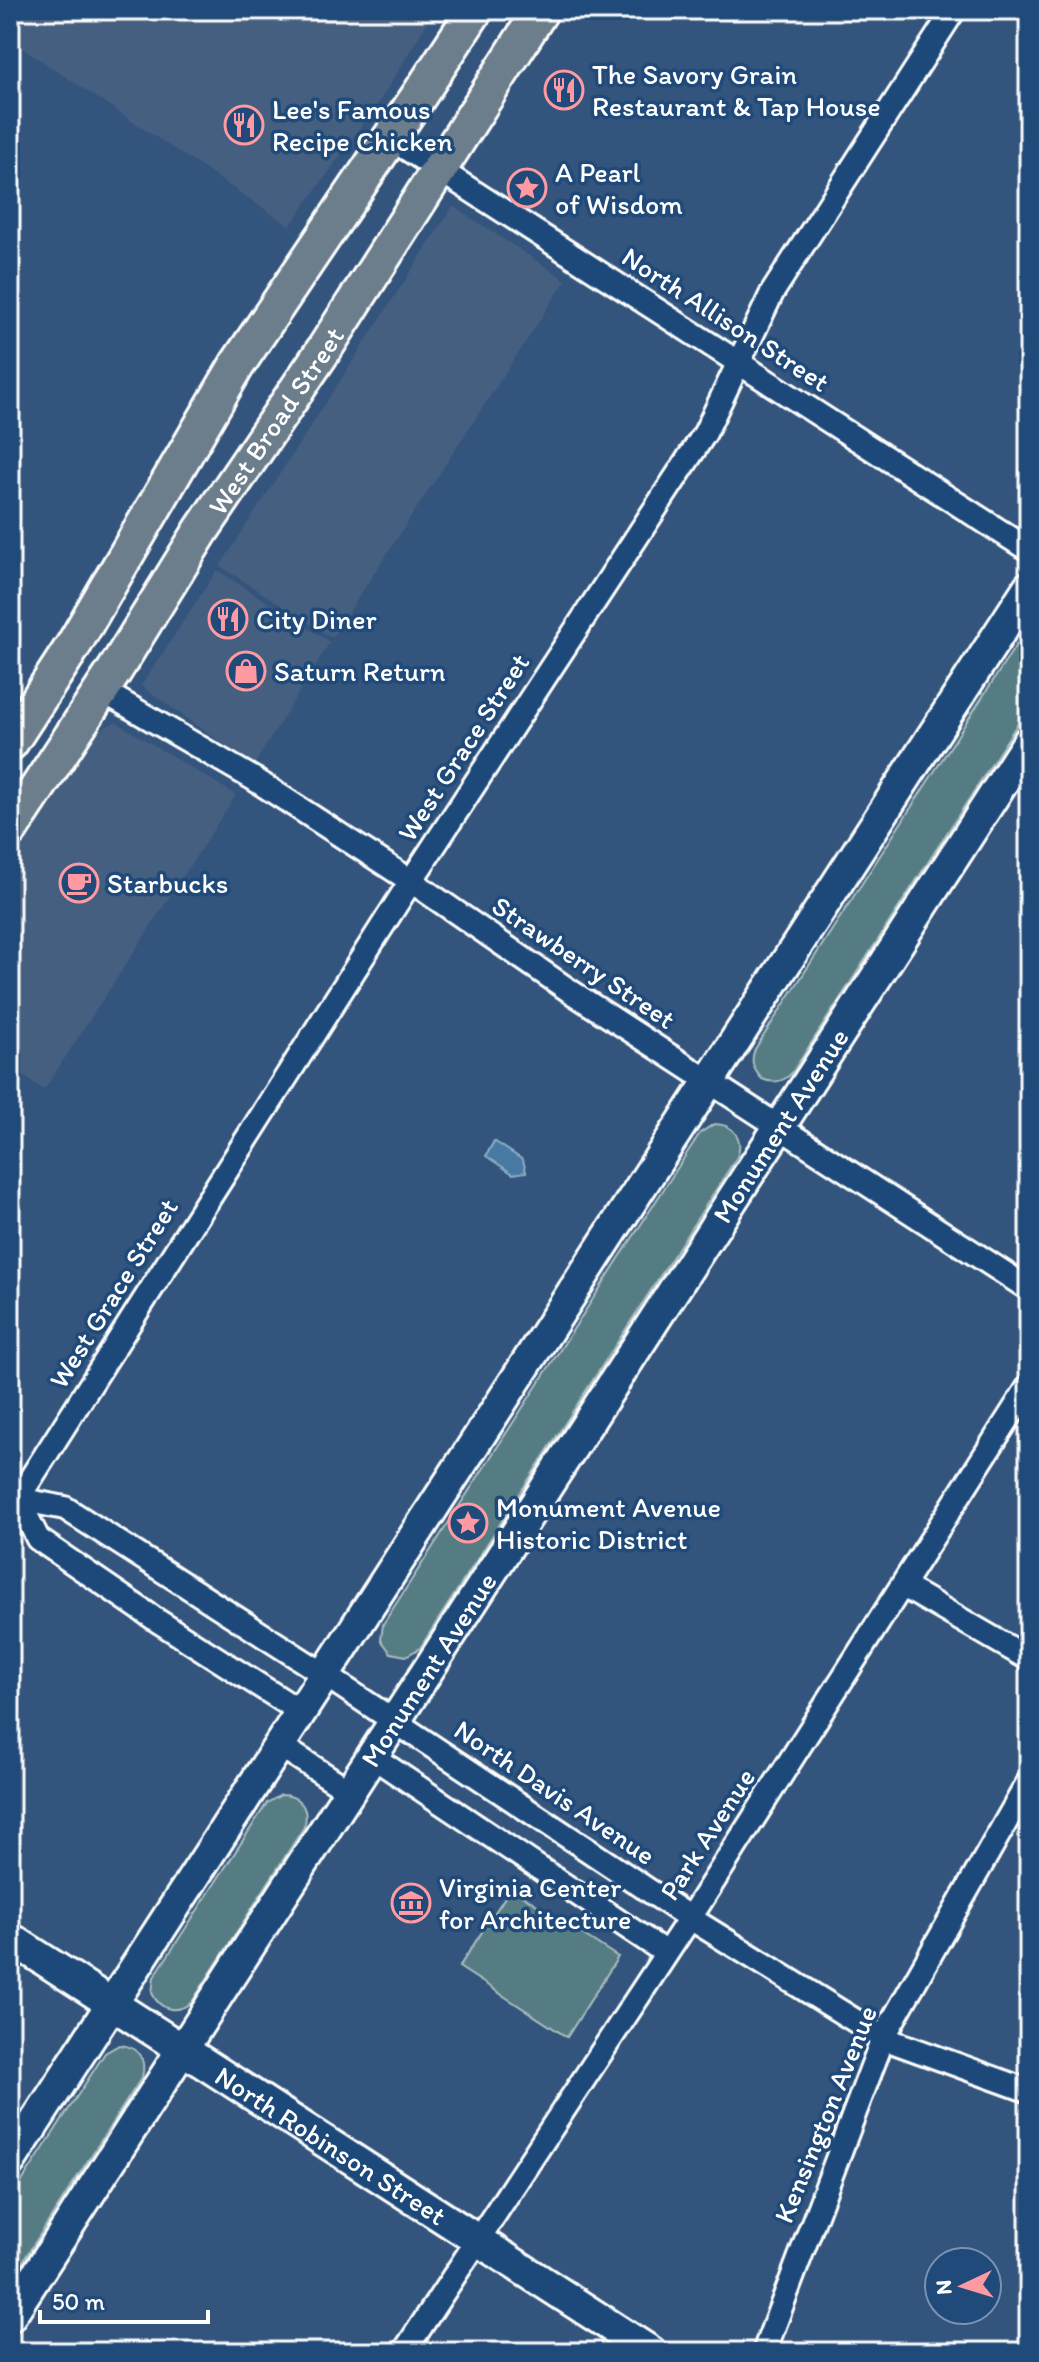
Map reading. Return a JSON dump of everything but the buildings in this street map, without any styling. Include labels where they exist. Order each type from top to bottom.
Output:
[{"type":"main road","name":"West Broad Street","points":[[10,743],[73,646],[237,365],[475,10]]},
{"type":"main road","name":"West Broad Street","points":[[10,830],[201,531],[325,348],[541,10]]},
{"type":"street","name":"West Grace Street","points":[[13,1501],[411,881],[705,433],[772,293],[954,10]]},
{"type":"street","name":"North Allison Street","points":[[390,138],[1029,550]]},
{"type":"street","points":[[10,2161],[1029,587]]},
{"type":"street","name":"Strawberry Street","points":[[101,690],[254,779],[411,881],[570,991],[1029,1289]]},
{"type":"street","name":"Monument Avenue","points":[[10,2316],[1029,741]]},
{"type":"street","name":"Park Avenue","points":[[404,2352],[690,1918],[1029,1386]]},
{"type":"street","points":[[13,1501],[38,1539],[158,1621],[301,1712]]},
{"type":"street","name":"North Davis Avenue","points":[[13,1501],[65,1508],[325,1675],[690,1918],[883,2038],[1029,2091]]},
{"type":"street","points":[[903,1586],[1029,1659]]},
{"type":"street","points":[[279,1745],[350,1791]]},
{"type":"street","points":[[373,1757],[666,1953]]},
{"type":"street","name":"Kensington Avenue","points":[[764,2352],[883,2038],[1029,1781]]},
{"type":"street","name":"North Robinson Street","points":[[10,1938],[651,2352]]},
{"type":"shaded area","points":[[15,10],[435,10],[381,99],[290,226],[10,40],[10,18]]},
{"type":"shaded area","points":[[453,206],[566,280],[332,638],[220,566]]},
{"type":"shaded area","points":[[217,570],[330,642],[254,765],[141,686]]},
{"type":"shaded area","points":[[116,722],[236,795],[44,1090],[10,1067],[10,863],[96,731]]},
{"type":"shaded area","points":[[494,1141],[523,1160],[526,1172],[513,1174],[486,1156]]},
{"type":"green space","points":[[1029,625],[1029,706],[792,1073],[778,1081],[762,1079],[753,1065],[755,1049]]},
{"type":"green space","points":[[714,1124],[727,1127],[736,1134],[739,1144],[737,1157],[420,1648],[406,1656],[391,1653],[381,1640],[383,1624],[700,1133]]},
{"type":"green space","points":[[281,1795],[293,1797],[302,1804],[306,1814],[304,1827],[192,2002],[181,2008],[164,2007],[152,1993],[154,1977],[267,1803]]},
{"type":"green space","points":[[511,1888],[618,1957],[567,2037],[459,1967]]},
{"type":"green space","points":[[119,2045],[131,2048],[140,2055],[142,2077],[10,2281],[10,2200],[105,2053]]},
{"type":"place","name":"The Savory Grain Restaurant & Tap House","points":[[564,90]]},
{"type":"place","name":"Lee's Famous Recipe Chicken","points":[[244,125]]},
{"type":"place","name":"A Pearl of Wisdom","points":[[527,188]]},
{"type":"place","name":"City Diner","points":[[228,619]]},
{"type":"place","name":"Saturn Return","points":[[246,671]]},
{"type":"place","name":"Starbucks","points":[[79,883]]},
{"type":"place","name":"Monument Avenue Historic District","points":[[468,1523]]},
{"type":"place","name":"Virginia Center for Architecture","points":[[411,1903]]}]
